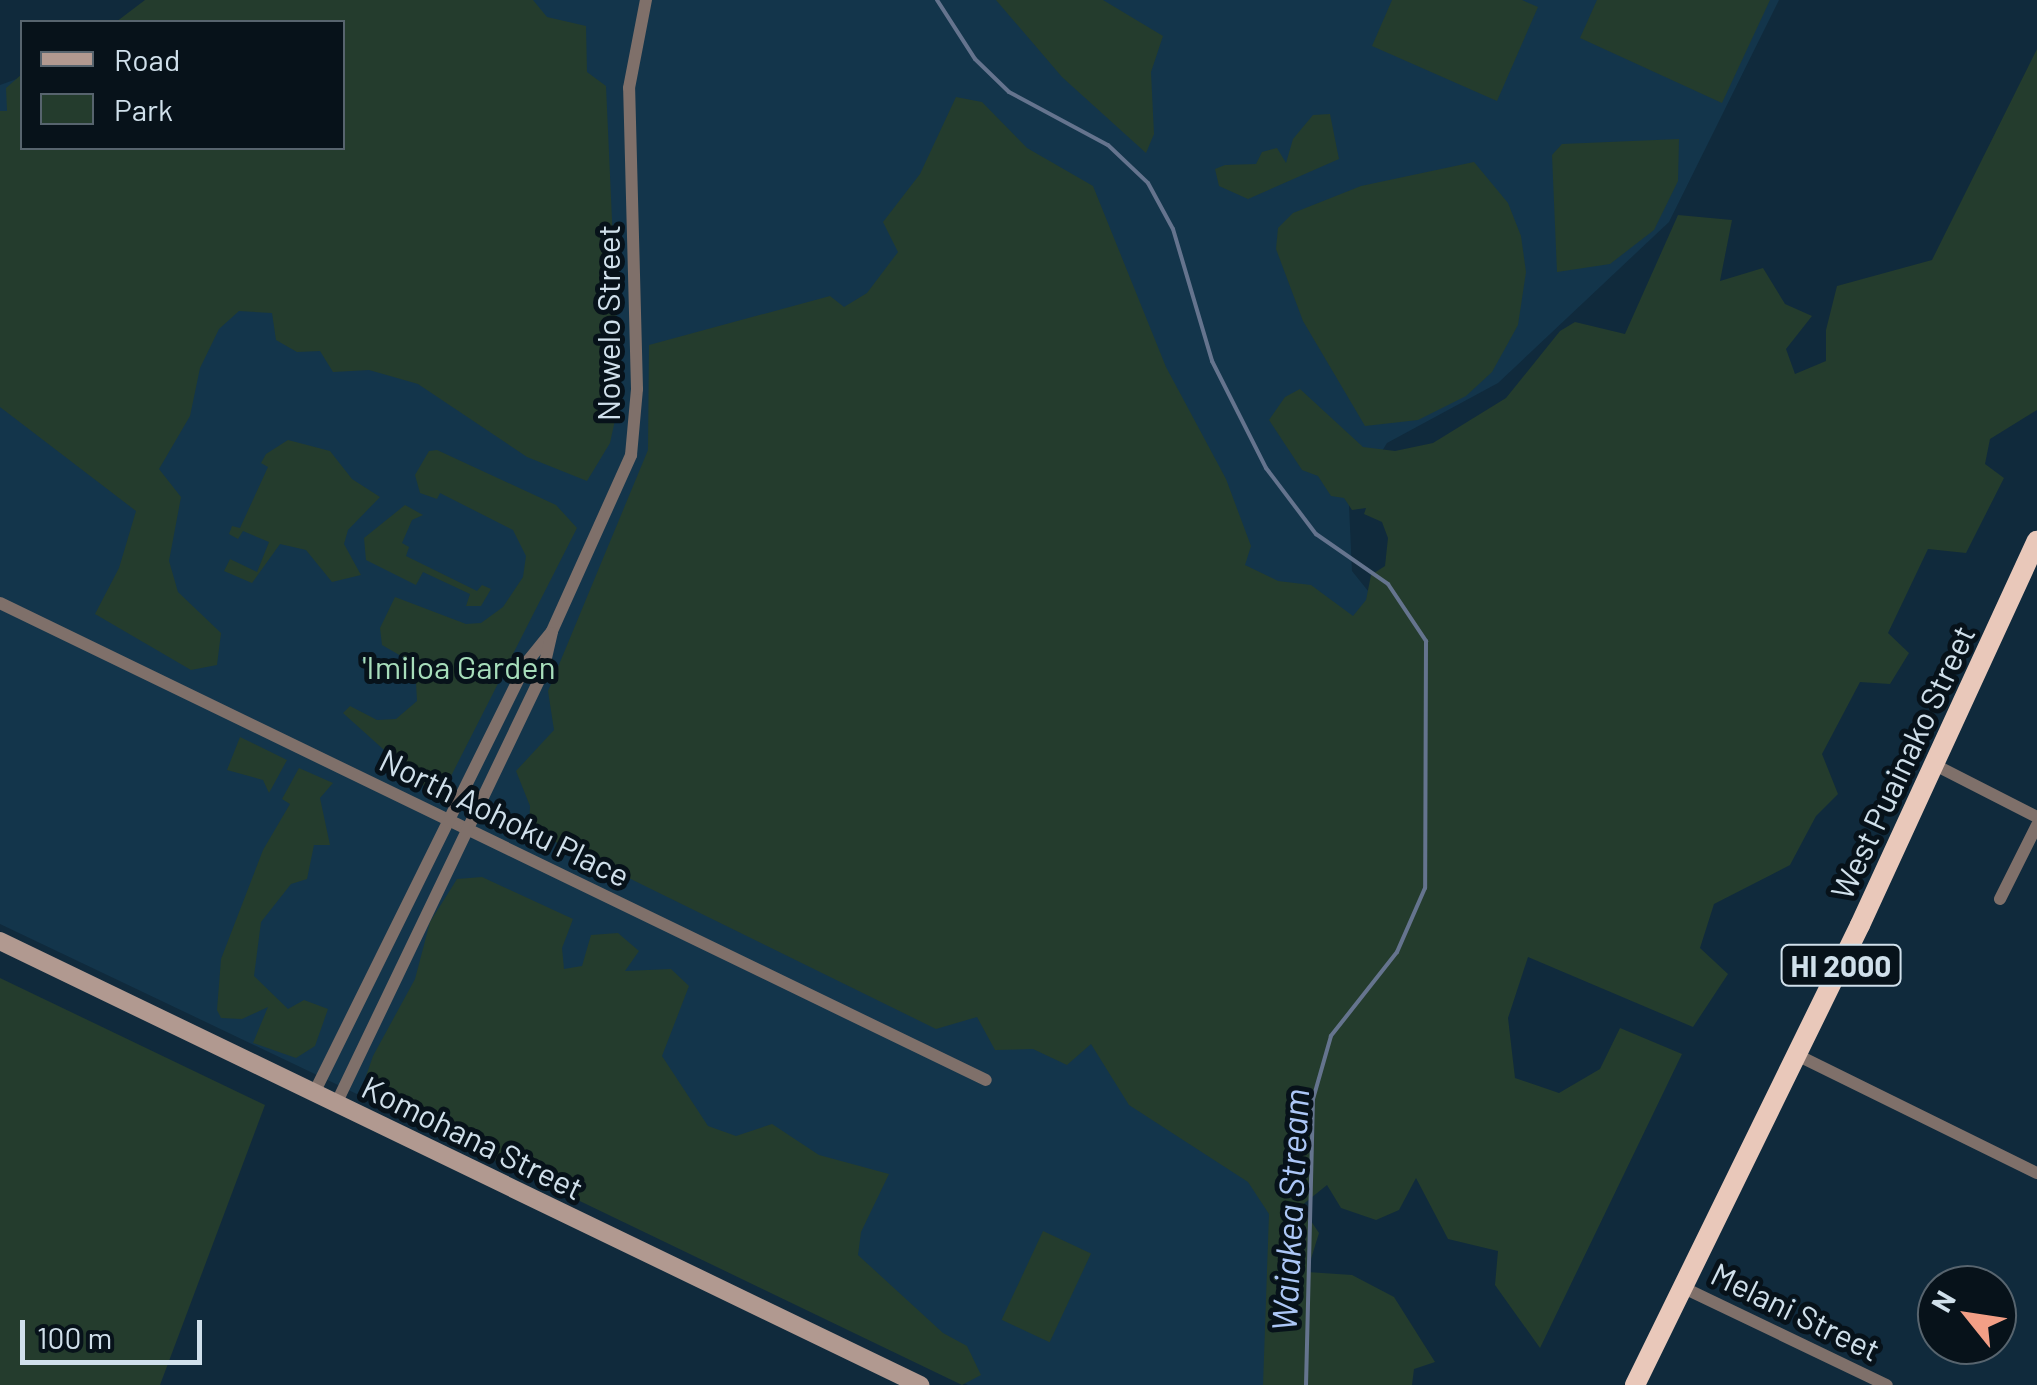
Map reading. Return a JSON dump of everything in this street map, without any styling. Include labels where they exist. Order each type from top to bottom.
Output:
[{"type":"highway","name":"West Puainako Street","points":[[1635,1385],[1797,1054],[2037,540]]},
{"type":"main road","name":"Komohana Street","points":[[0,941],[920,1385]]},
{"type":"street","name":"Nowelo Street","points":[[314,1094],[527,662],[552,630],[606,519],[636,433],[630,88],[646,0]]},
{"type":"street","name":"North Aohoku Place","points":[[0,604],[986,1080]]},
{"type":"street","name":"Nowelo Street","points":[[336,1104],[544,671],[552,630]]},
{"type":"street","points":[[1933,764],[2037,821],[2000,899]]},
{"type":"street","points":[[1797,1054],[2037,1173]]},
{"type":"street","name":"Melani Street","points":[[1682,1287],[1887,1385]]},
{"type":"shaded area","points":[[151,0],[1779,0],[1669,222],[1498,383],[1387,443],[1349,505],[1352,571],[1393,622],[1314,1027],[1287,1385],[968,1385],[0,924],[0,85],[20,78],[20,150],[345,150],[345,20]]},
{"type":"green space","points":[[145,0],[533,0],[547,17],[586,26],[587,72],[606,86],[620,397],[610,443],[587,481],[527,457],[418,384],[369,370],[333,372],[320,351],[297,352],[276,340],[272,313],[239,311],[219,329],[200,368],[190,416],[159,469],[181,497],[169,561],[178,592],[221,633],[217,665],[191,670],[95,614],[119,568],[136,511],[0,407],[0,111],[7,111],[6,88],[20,76],[20,150],[345,150],[345,20],[119,20]]},
{"type":"green space","points":[[996,0],[1103,0],[1163,36],[1151,72],[1154,134],[1146,153],[1062,77]]},
{"type":"green space","points":[[1392,0],[1522,0],[1538,7],[1497,101],[1372,46]]},
{"type":"green space","points":[[1597,0],[1770,0],[1722,103],[1580,38]]},
{"type":"green space","points":[[2037,49],[2037,410],[1990,439],[1985,464],[2004,478],[1966,553],[1928,549],[1888,633],[1909,653],[1890,684],[1860,682],[1822,754],[1838,794],[1816,816],[1790,865],[1714,904],[1700,948],[1728,974],[1693,1027],[1528,957],[1508,1018],[1515,1078],[1559,1093],[1600,1069],[1620,1028],[1682,1054],[1540,1348],[1495,1285],[1498,1251],[1448,1239],[1416,1178],[1399,1210],[1376,1220],[1341,1208],[1327,1185],[1301,1206],[1319,1233],[1307,1272],[1352,1275],[1394,1297],[1435,1362],[1414,1369],[1412,1385],[1263,1385],[1269,1214],[1248,1182],[1129,1105],[1091,1044],[1067,1065],[1033,1049],[995,1050],[977,1017],[936,1029],[529,829],[530,806],[516,771],[554,730],[548,691],[648,450],[649,345],[830,296],[844,307],[867,293],[898,252],[883,222],[920,174],[956,97],[982,102],[1027,148],[1093,186],[1166,367],[1226,479],[1251,546],[1245,565],[1278,581],[1311,585],[1353,616],[1366,600],[1371,575],[1385,566],[1388,538],[1382,522],[1364,514],[1366,508],[1352,510],[1344,498],[1331,496],[1318,476],[1302,470],[1269,420],[1285,397],[1300,389],[1363,447],[1395,451],[1433,443],[1506,398],[1560,331],[1575,322],[1625,334],[1678,215],[1732,220],[1720,281],[1763,268],[1785,304],[1812,316],[1786,349],[1795,374],[1826,361],[1826,330],[1837,286],[1932,260]]},
{"type":"green space","points":[[1330,114],[1339,159],[1248,199],[1219,186],[1215,169],[1256,164],[1262,152],[1277,148],[1286,163],[1293,139],[1313,115]]},
{"type":"green space","points":[[1679,139],[1678,181],[1654,230],[1610,264],[1557,272],[1552,155],[1562,144]]},
{"type":"green space","points":[[1474,162],[1508,203],[1521,236],[1526,272],[1518,325],[1492,372],[1466,396],[1418,420],[1365,426],[1303,321],[1276,249],[1278,228],[1293,213],[1361,186]]},
{"type":"green space","points":[[288,440],[330,451],[352,479],[380,497],[348,530],[344,544],[361,575],[332,582],[306,550],[280,544],[252,583],[224,571],[230,559],[257,572],[269,542],[243,531],[238,539],[229,534],[232,526],[240,528],[268,467],[261,463],[266,454]]},
{"type":"green space","name":"'Imiloa Garden","points":[[437,450],[556,505],[577,528],[450,778],[433,794],[343,713],[350,706],[377,720],[396,719],[417,701],[415,664],[382,645],[380,628],[395,597],[466,624],[481,623],[503,607],[523,577],[526,556],[513,530],[440,493],[437,499],[420,493],[415,475],[429,451]]},
{"type":"green space","points":[[405,505],[423,515],[412,520],[402,543],[409,547],[406,556],[477,591],[482,585],[491,589],[481,606],[466,606],[470,594],[423,572],[416,585],[366,560],[364,538]]},
{"type":"green space","points":[[240,737],[287,760],[269,793],[263,780],[227,770]]},
{"type":"green space","points":[[299,768],[333,783],[320,798],[330,845],[314,845],[307,879],[291,884],[261,922],[254,976],[288,1009],[304,1000],[328,1009],[315,1046],[296,1058],[253,1043],[268,1007],[242,1019],[221,1018],[217,1010],[221,959],[263,850],[290,804],[282,799]]},
{"type":"green space","points":[[482,877],[573,919],[562,948],[564,969],[582,966],[591,935],[618,933],[639,951],[625,971],[671,969],[689,986],[662,1056],[708,1126],[736,1136],[772,1124],[819,1155],[889,1174],[861,1232],[858,1255],[943,1333],[967,1346],[981,1375],[962,1385],[372,1101],[365,1079],[373,1056],[415,979],[430,922],[457,879]]},
{"type":"green space","points":[[0,978],[265,1105],[160,1385],[0,1385]]},
{"type":"green space","points":[[1043,1231],[1091,1253],[1050,1342],[1002,1320]]},
{"type":"waterway","name":"Waiakea Stream","points":[[937,0],[975,59],[1009,92],[1108,145],[1148,183],[1173,229],[1212,361],[1266,468],[1316,534],[1388,584],[1426,641],[1425,888],[1397,952],[1331,1036],[1313,1099],[1306,1385]]}]
